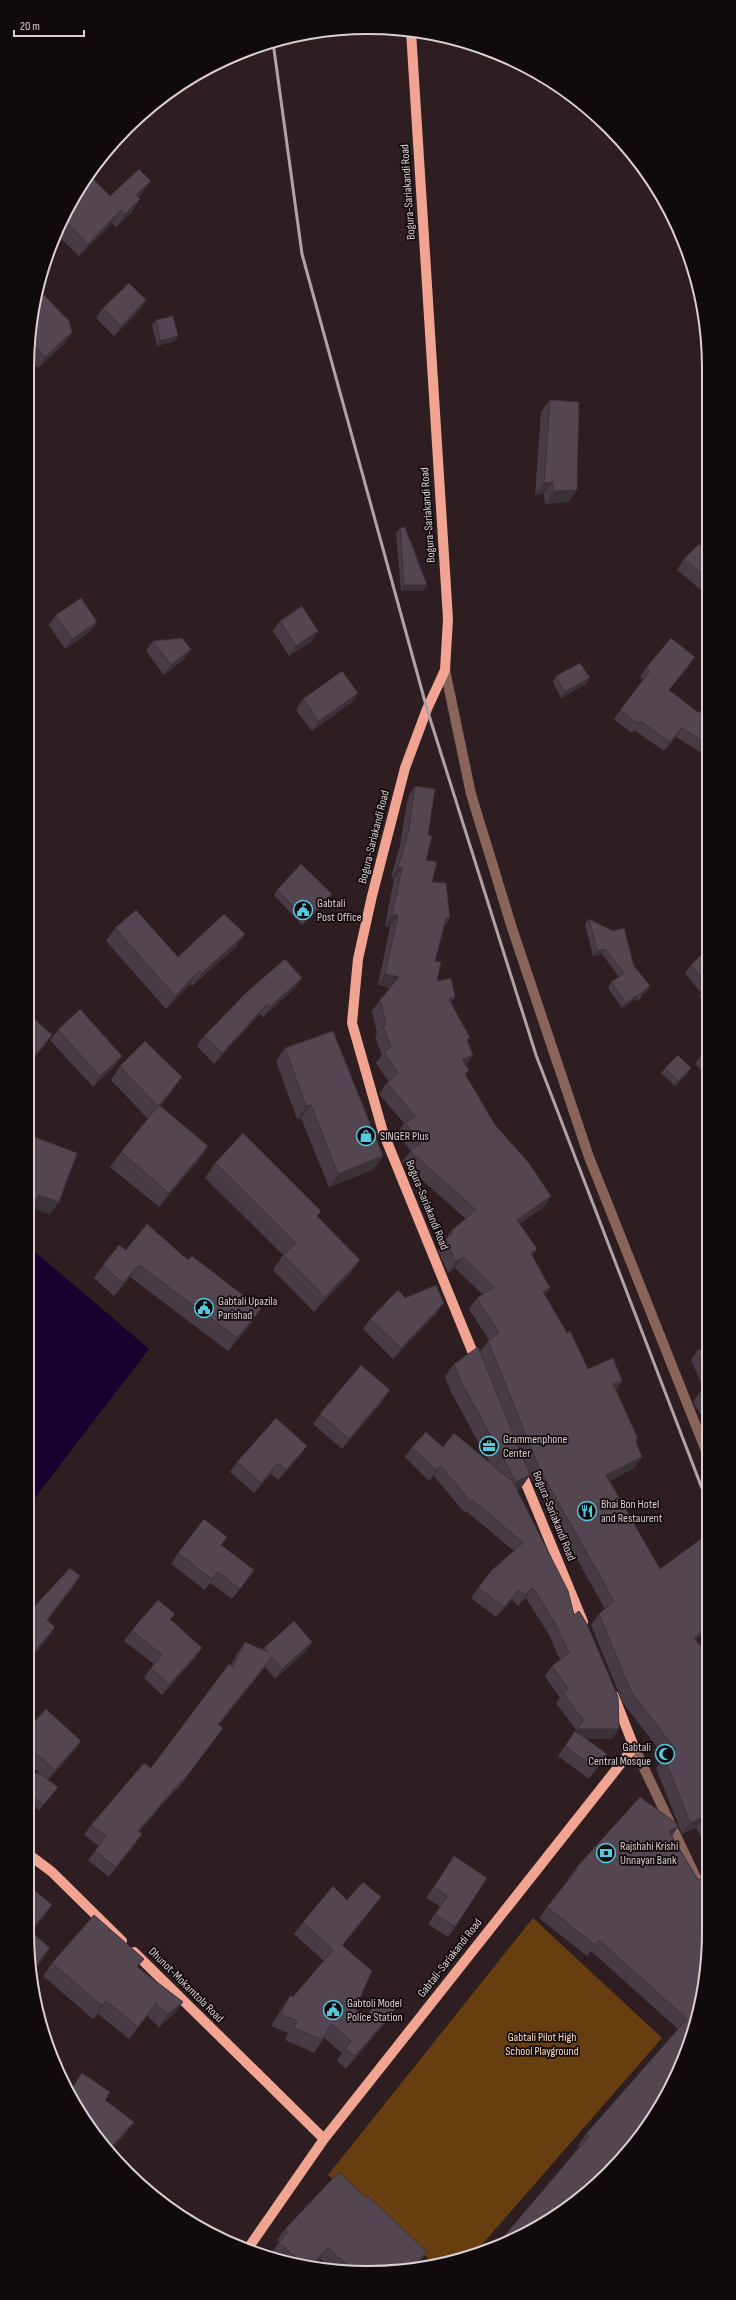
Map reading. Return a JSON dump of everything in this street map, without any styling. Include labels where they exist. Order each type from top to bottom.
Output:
[{"type":"main road","name":"Bogura-Sariakandi Road","points":[[411,37],[448,619],[445,670],[427,709],[405,768],[358,959],[352,1023],[383,1132],[480,1371]]},
{"type":"main road","name":"Bogura-Sariakandi Road","points":[[516,1459],[586,1629]]},
{"type":"main road","points":[[610,1688],[634,1747]]},
{"type":"main road","name":"Gabtali-Sariakandi Road","points":[[251,2245],[324,2139],[634,1747]]},
{"type":"main road","name":"Dhunot-Mokamtola Road","points":[[34,1858],[52,1872],[324,2139]]},
{"type":"street","points":[[445,670],[471,794],[512,928],[589,1157],[702,1441]]},
{"type":"street","points":[[634,1747],[702,1890]]},
{"type":"green space","name":"Gabtali Pilot High School Playground","points":[[533,1918],[662,2038],[481,2246],[454,2255],[430,2260],[328,2175]]},
{"type":"shaded area","points":[[34,1251],[149,1349],[34,1499]]},
{"type":"building","points":[[139,169],[151,181],[136,195],[140,199],[125,214],[121,210],[88,244],[67,223],[68,220],[93,179],[110,196]]},
{"type":"building","points":[[129,283],[146,300],[121,326],[103,308]]},
{"type":"building","points":[[44,295],[69,321],[72,332],[45,357],[35,346],[40,303],[41,297]]},
{"type":"building","points":[[173,316],[178,336],[160,341],[156,320]]},
{"type":"building","points":[[550,400],[579,402],[577,490],[553,491],[553,482],[544,483]]},
{"type":"building","points":[[405,527],[427,585],[404,585],[400,528]]},
{"type":"building","points":[[699,544],[702,547],[702,574],[684,559]]},
{"type":"building","points":[[81,598],[97,622],[72,639],[56,615]]},
{"type":"building","points":[[302,606],[318,631],[296,646],[280,621]]},
{"type":"building","points":[[182,638],[191,649],[171,665],[153,641]]},
{"type":"building","points":[[671,638],[695,657],[669,690],[699,713],[702,710],[702,741],[682,728],[670,742],[640,721],[638,724],[620,710],[650,671],[646,668]]},
{"type":"building","points":[[580,663],[590,678],[564,692],[556,676]]},
{"type":"building","points":[[342,671],[358,693],[319,721],[303,699]]},
{"type":"building","points":[[415,786],[435,789],[428,835],[432,836],[426,860],[437,862],[432,882],[446,883],[450,918],[446,918],[435,961],[441,962],[437,981],[451,978],[455,997],[449,999],[470,1038],[467,1040],[473,1055],[462,1060],[469,1070],[465,1074],[495,1125],[529,1163],[551,1196],[517,1220],[537,1249],[531,1253],[550,1288],[543,1292],[567,1333],[570,1331],[588,1369],[613,1358],[622,1381],[613,1384],[638,1439],[635,1440],[642,1457],[606,1475],[660,1569],[701,1539],[702,1540],[702,1631],[694,1638],[702,1647],[702,1818],[690,1823],[664,1757],[676,1750],[631,1692],[599,1614],[614,1601],[540,1470],[488,1341],[499,1333],[477,1298],[494,1287],[463,1257],[455,1262],[446,1239],[453,1233],[451,1231],[476,1210],[410,1151],[421,1143],[405,1123],[415,1116],[387,1083],[398,1073],[384,1052],[391,1047],[383,1026],[386,1025],[380,1000],[399,977],[385,974],[398,915],[392,915],[402,868],[398,867],[408,834]]},
{"type":"building","name":"Gabtali Post Office","points":[[301,864],[332,894],[306,919],[277,890]]},
{"type":"building","points":[[136,910],[178,957],[224,914],[245,934],[202,973],[199,971],[175,996],[115,928]]},
{"type":"building","points":[[589,919],[613,931],[624,928],[634,966],[650,986],[641,993],[642,996],[639,994],[626,1003],[611,982],[624,973],[605,949],[597,951]]},
{"type":"building","points":[[702,954],[702,978],[691,965]]},
{"type":"building","points":[[285,959],[302,978],[270,1007],[267,1004],[222,1053],[204,1036],[248,991]]},
{"type":"building","points":[[80,1009],[122,1056],[100,1076],[58,1030]]},
{"type":"building","points":[[34,1018],[52,1035],[36,1054],[34,1052]]},
{"type":"building","points":[[333,1031],[383,1156],[338,1174],[311,1105],[306,1106],[285,1048]]},
{"type":"building","points":[[145,1041],[182,1077],[158,1107],[120,1066]]},
{"type":"building","points":[[678,1055],[691,1068],[678,1081],[665,1068]]},
{"type":"building","points":[[159,1105],[208,1146],[169,1193],[121,1152]]},
{"type":"building","points":[[243,1133],[321,1211],[317,1216],[360,1260],[325,1297],[283,1255],[296,1243],[215,1163]]},
{"type":"building","points":[[34,1137],[77,1153],[59,1202],[38,1195],[34,1208]]},
{"type":"building","points":[[147,1224],[188,1260],[192,1256],[261,1309],[237,1338],[139,1265],[123,1283],[103,1265],[119,1245],[126,1250]]},
{"type":"building","points":[[436,1285],[444,1303],[401,1348],[370,1319],[398,1290],[405,1298]]},
{"type":"building","points":[[478,1347],[530,1475],[516,1482],[461,1382],[454,1364]]},
{"type":"building","points":[[702,1349],[702,1362],[697,1351]]},
{"type":"building","points":[[361,1365],[390,1390],[349,1439],[320,1414]]},
{"type":"building","points":[[702,1391],[702,1398],[699,1393]]},
{"type":"building","points":[[276,1418],[307,1446],[286,1470],[278,1463],[261,1483],[237,1462]]},
{"type":"building","points":[[426,1432],[443,1447],[454,1433],[513,1482],[568,1591],[574,1615],[579,1611],[587,1624],[618,1697],[619,1729],[577,1729],[583,1720],[563,1693],[568,1689],[552,1666],[569,1653],[556,1625],[533,1588],[525,1595],[519,1590],[504,1607],[478,1588],[492,1570],[523,1543],[473,1500],[471,1502],[441,1466],[436,1470],[412,1447]]},
{"type":"building","points":[[204,1519],[227,1537],[221,1545],[254,1570],[240,1589],[218,1572],[212,1579],[178,1553]]},
{"type":"building","points":[[70,1568],[80,1576],[47,1620],[55,1627],[34,1652],[34,1607]]},
{"type":"building","points":[[158,1600],[175,1614],[170,1619],[202,1648],[169,1685],[151,1668],[162,1655],[132,1630]]},
{"type":"building","points":[[294,1621],[312,1642],[282,1669],[272,1657],[218,1724],[223,1728],[183,1781],[182,1780],[138,1831],[142,1834],[116,1867],[95,1851],[106,1836],[91,1825],[144,1763],[151,1768],[229,1664],[233,1667],[245,1642],[268,1652],[264,1648]]},
{"type":"building","points":[[46,1709],[81,1741],[55,1770],[34,1752],[34,1722]]},
{"type":"building","points":[[575,1731],[607,1754],[596,1769],[565,1746]]},
{"type":"building","points":[[37,1772],[58,1787],[43,1805],[34,1797],[34,1775]]},
{"type":"building","points":[[640,1797],[676,1823],[678,1827],[669,1831],[698,1880],[702,1878],[701,1954],[696,1997],[691,2018],[677,2060],[668,2080],[646,2118],[633,2135],[604,2168],[571,2197],[554,2210],[502,2238],[589,2136],[586,2134],[687,2019],[599,1940],[595,1945],[547,1907],[577,1869],[576,1868]]},
{"type":"building","points":[[454,1856],[487,1878],[455,1927],[435,1914],[447,1896],[434,1887]]},
{"type":"building","points":[[363,1882],[381,1897],[342,1945],[372,1971],[355,2009],[367,2016],[380,1996],[395,2010],[355,2056],[345,2049],[351,2041],[331,2024],[322,2040],[294,2028],[297,2021],[280,2014],[290,1996],[293,1997],[333,1950],[303,1922],[333,1886],[347,1900]]},
{"type":"building","points":[[34,1890],[52,1905],[34,1926]]},
{"type":"building","points":[[94,1915],[144,1959],[137,1967],[183,2002],[168,2014],[156,2003],[138,2027],[106,2001],[102,2006],[52,1963]]},
{"type":"building","points":[[34,1934],[50,1948],[36,1964]]},
{"type":"building","points":[[82,2073],[110,2092],[105,2100],[134,2122],[112,2146],[90,2118],[72,2087]]},
{"type":"building","points":[[339,2172],[366,2198],[368,2196],[427,2252],[417,2262],[390,2265],[348,2265],[328,2248],[315,2262],[303,2260],[295,2258],[296,2257],[279,2243],[288,2232],[285,2229]]},
{"type":"railway","points":[[274,48],[302,254],[427,709],[536,1055],[702,1488]]},
{"type":"place","name":"Gabtali Post Office","points":[[303,910]]},
{"type":"place","name":"SINGER Plus","points":[[366,1136]]},
{"type":"place","name":"Gabtali Upazila Parishad","points":[[204,1308]]},
{"type":"place","name":"Grammenphone Center","points":[[489,1446]]},
{"type":"place","name":"Bhai Bon Hotel and Restaurent","points":[[587,1511]]},
{"type":"place","name":"Gabtali Central Mosque","points":[[665,1754]]},
{"type":"place","name":"Rajshahi Krishi Unnayan Bank","points":[[606,1853]]},
{"type":"place","name":"Gabtoli Model Police Station","points":[[333,2010]]}]
